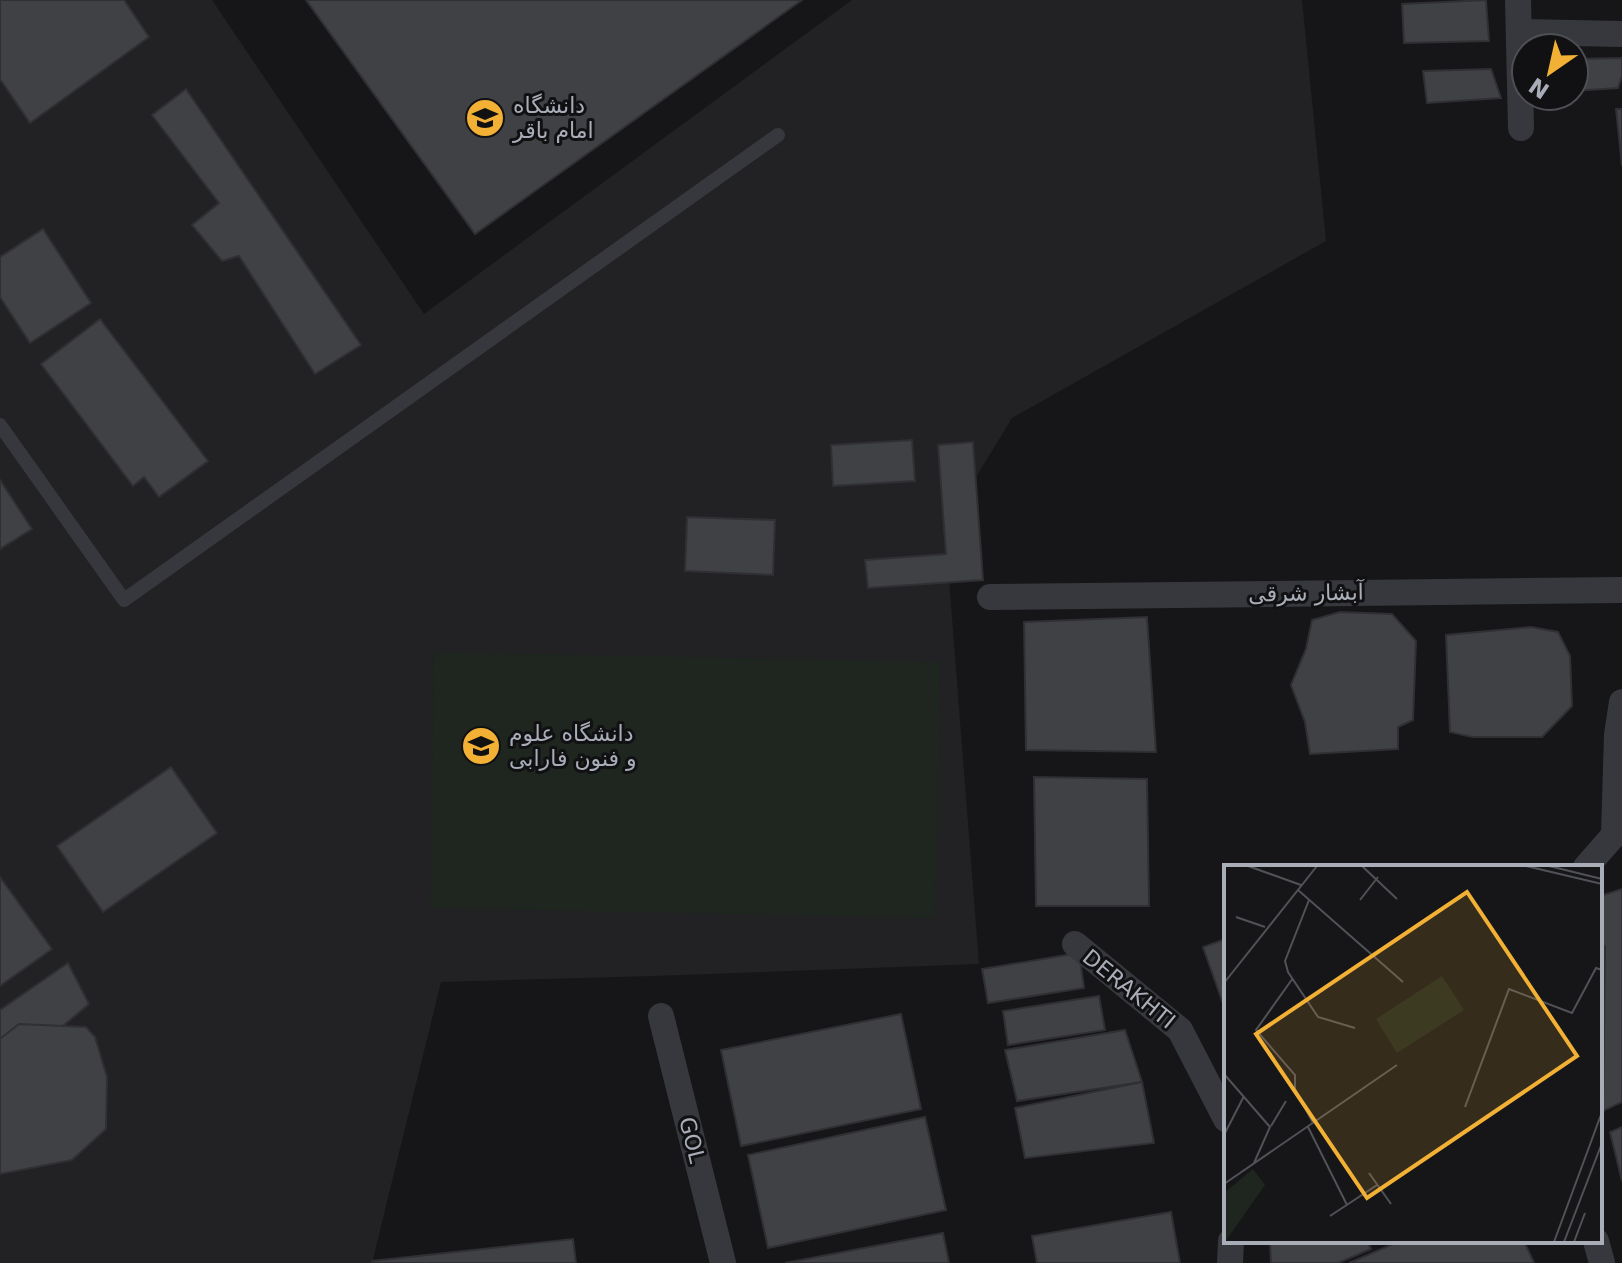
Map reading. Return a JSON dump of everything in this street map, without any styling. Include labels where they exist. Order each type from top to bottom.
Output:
[{"type":"street","points":[[1518,0],[1519,32]]},
{"type":"street","points":[[1590,33],[1622,34]]},
{"type":"street","points":[[1521,112],[1521,128]]},
{"type":"street","name":"آبشار شرقی","points":[[990,597],[1622,590]]},
{"type":"street","points":[[1588,865],[1614,835],[1617,735],[1622,702]]},
{"type":"street","name":"DERAKHTI","points":[[1075,944],[1180,1030],[1224,1115]]},
{"type":"street","name":"GOL","points":[[661,1016],[723,1263]]},
{"type":"street","points":[[1230,1263],[1231,1243]]},
{"type":"street","points":[[1597,1243],[1602,1263]]},
{"type":"lane","points":[[0,425],[124,600],[778,135]]},
{"type":"shaded area","name":"دانشگاه علوم و فنون فارابی","points":[[0,0],[212,0],[424,314],[852,0],[1302,0],[1326,241],[1012,418],[945,528],[979,964],[441,982],[372,1263],[0,1263]]},
{"type":"shaded area","points":[[434,652],[940,662],[935,918],[430,908]]},
{"type":"building","points":[[0,0],[124,0],[149,37],[30,123],[0,79]]},
{"type":"building","name":"دانشگاه امام باقر","points":[[306,0],[802,0],[475,234]]},
{"type":"building","points":[[1486,0],[1489,41],[1404,43],[1402,4]]},
{"type":"building","points":[[1622,58],[1618,88],[1590,90],[1590,59]]},
{"type":"building","points":[[1491,69],[1501,98],[1427,103],[1423,71]]},
{"type":"building","points":[[186,89],[361,345],[315,374],[239,256],[222,261],[192,225],[219,203],[152,115]]},
{"type":"building","points":[[1616,109],[1622,109],[1622,166]]},
{"type":"building","points":[[43,229],[91,303],[30,343],[0,297],[0,257]]},
{"type":"building","points":[[100,319],[208,461],[159,497],[144,477],[133,486],[41,364]]},
{"type":"building","points":[[912,440],[915,481],[833,486],[831,445]]},
{"type":"building","points":[[973,442],[983,580],[868,588],[865,560],[946,554],[938,445]]},
{"type":"building","points":[[0,480],[32,529],[0,549]]},
{"type":"building","points":[[687,517],[775,520],[773,575],[685,571]]},
{"type":"building","points":[[1340,612],[1392,614],[1416,641],[1413,720],[1398,727],[1398,749],[1310,754],[1305,722],[1291,685],[1306,649],[1312,620]]},
{"type":"building","points":[[1147,617],[1156,752],[1026,750],[1024,622]]},
{"type":"building","points":[[1531,627],[1558,632],[1570,656],[1572,706],[1542,737],[1472,737],[1450,732],[1446,635]]},
{"type":"building","points":[[171,767],[217,833],[103,912],[57,846]]},
{"type":"building","points":[[1034,777],[1147,779],[1149,906],[1036,906]]},
{"type":"building","points":[[0,877],[52,949],[0,986]]},
{"type":"building","points":[[1622,889],[1622,1102],[1603,1111],[1605,946],[1602,945],[1602,895]]},
{"type":"building","points":[[1224,940],[1224,1006],[1203,947]]},
{"type":"building","points":[[1079,953],[1084,988],[988,1003],[982,969]]},
{"type":"building","points":[[68,963],[89,1004],[33,1051],[13,1054],[0,1036],[0,1010]]},
{"type":"building","points":[[1099,996],[1105,1030],[1008,1045],[1003,1011]]},
{"type":"building","points":[[901,1014],[921,1109],[741,1146],[721,1050]]},
{"type":"building","points":[[19,1024],[86,1027],[95,1037],[107,1077],[106,1129],[72,1160],[0,1174],[0,1039]]},
{"type":"building","points":[[1125,1030],[1142,1082],[1017,1101],[1005,1050]]},
{"type":"building","points":[[1142,1082],[1154,1143],[1025,1158],[1015,1108]]},
{"type":"building","points":[[925,1117],[946,1210],[768,1248],[748,1155]]},
{"type":"building","points":[[1622,1127],[1622,1181],[1610,1132]]},
{"type":"building","points":[[1171,1212],[1180,1263],[1037,1263],[1032,1236]]},
{"type":"building","points":[[943,1233],[949,1263],[785,1263]]},
{"type":"building","points":[[573,1239],[576,1263],[372,1263],[372,1261]]},
{"type":"building","points":[[1270,1243],[1368,1243],[1371,1249],[1338,1263],[1271,1263]]},
{"type":"building","points":[[1395,1243],[1525,1243],[1534,1263],[1349,1263]]},
{"type":"place","name":"دانشگاه امام باقر","points":[[485,118]]},
{"type":"place","name":"دانشگاه علوم و فنون فارابی","points":[[481,746]]}]
